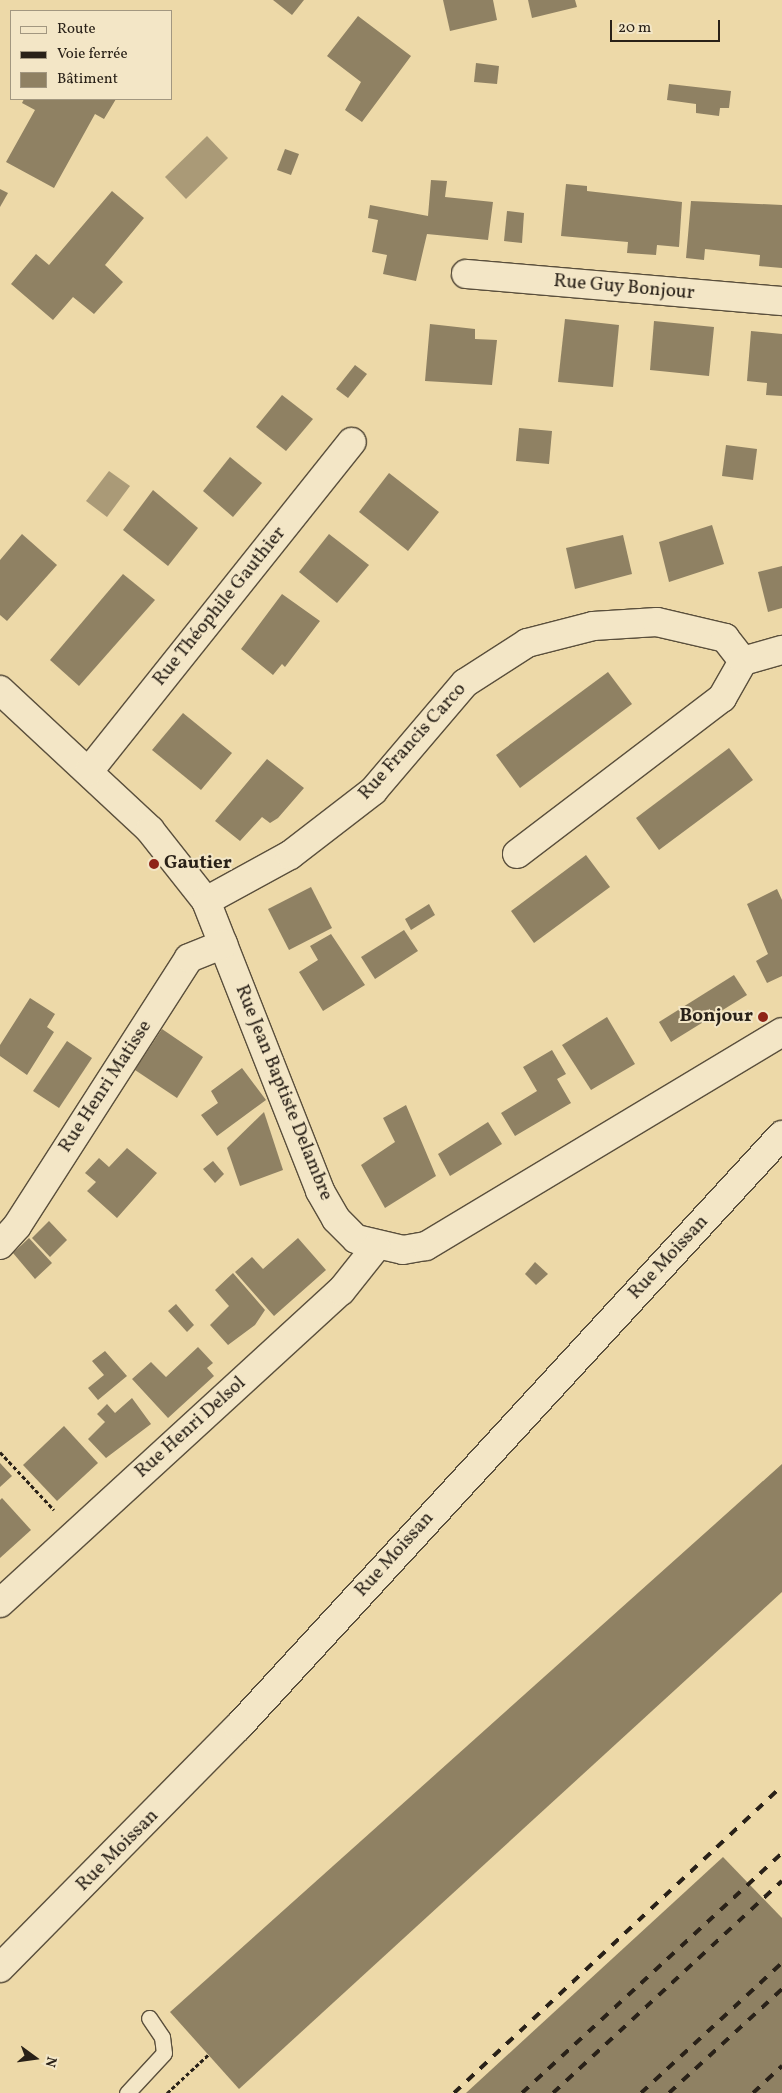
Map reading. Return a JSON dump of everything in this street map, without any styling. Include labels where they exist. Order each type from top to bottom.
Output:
[{"type":"street","name":"Rue Guy Bonjour","points":[[466,274],[782,301]]},
{"type":"street","name":"Rue Théophile Gauthier","points":[[89,771],[352,442]]},
{"type":"street","name":"Rue Francis Carco","points":[[206,901],[290,854],[373,791],[465,683],[527,643],[593,626],[657,622],[725,638],[744,661]]},
{"type":"street","points":[[517,854],[722,698],[744,661],[782,650]]},
{"type":"street","name":"Rue Jean Baptiste Delambre","points":[[0,690],[89,771],[150,830],[206,901],[320,1192],[336,1220],[356,1240],[376,1247],[426,1246],[782,1032]]},
{"type":"street","name":"Rue Henri Matisse","points":[[0,1245],[17,1226],[189,958],[223,944]]},
{"type":"street","name":"Rue Moissan","points":[[0,1968],[232,1734],[782,1135]]},
{"type":"street","name":"Rue Henri Delsol","points":[[0,1603],[341,1291],[376,1247]]},
{"type":"lane","points":[[127,2093],[164,2053],[162,2036],[149,2018]]},
{"type":"path","points":[[0,1452],[75,1534]]},
{"type":"path","points":[[168,2093],[208,2055]]},
{"type":"shaded area","points":[[207,136],[228,158],[186,199],[165,177]]},
{"type":"shaded area","points":[[109,471],[130,486],[107,517],[86,501]]},
{"type":"building","points":[[273,0],[304,0],[292,15]]},
{"type":"building","points":[[443,0],[493,0],[497,20],[450,31]]},
{"type":"building","points":[[528,0],[575,0],[577,7],[532,18]]},
{"type":"building","points":[[358,16],[411,56],[362,122],[345,110],[361,82],[327,56]]},
{"type":"building","points":[[476,63],[499,66],[497,84],[474,82]]},
{"type":"building","points":[[669,84],[731,91],[729,108],[720,108],[719,116],[696,113],[696,104],[667,100]]},
{"type":"building","points":[[24,100],[115,100],[104,119],[95,114],[54,188],[6,162],[35,110],[22,103]]},
{"type":"building","points":[[285,149],[299,154],[291,175],[277,170]]},
{"type":"building","points":[[431,180],[447,181],[445,197],[493,202],[488,240],[427,234],[416,281],[383,274],[387,255],[372,252],[378,220],[368,218],[370,205],[428,216]]},
{"type":"building","points":[[566,184],[587,186],[587,191],[682,202],[679,247],[657,245],[656,255],[627,253],[628,242],[561,236]]},
{"type":"building","points":[[0,189],[8,193],[0,207]]},
{"type":"building","points":[[112,191],[144,218],[105,265],[123,282],[94,314],[73,297],[53,320],[11,284],[36,254],[49,265]]},
{"type":"building","points":[[691,201],[782,205],[782,268],[759,266],[760,255],[705,249],[704,260],[686,258]]},
{"type":"building","points":[[507,211],[524,213],[522,243],[504,241]]},
{"type":"building","points":[[565,319],[619,325],[613,387],[558,382]]},
{"type":"building","points":[[654,321],[714,327],[709,376],[650,370]]},
{"type":"building","points":[[430,324],[475,329],[475,339],[497,340],[492,385],[425,381]]},
{"type":"building","points":[[751,331],[782,334],[782,396],[766,395],[767,383],[747,381]]},
{"type":"building","points":[[355,365],[367,374],[348,398],[336,389]]},
{"type":"building","points":[[282,395],[313,419],[286,451],[256,427]]},
{"type":"building","points":[[519,428],[552,431],[549,464],[516,461]]},
{"type":"building","points":[[726,445],[757,449],[753,480],[722,476]]},
{"type":"building","points":[[230,457],[262,483],[233,517],[203,491]]},
{"type":"building","points":[[389,473],[439,512],[408,551],[359,512]]},
{"type":"building","points":[[153,490],[198,528],[168,566],[123,530]]},
{"type":"building","points":[[712,525],[724,564],[669,582],[659,542]]},
{"type":"building","points":[[22,534],[57,565],[7,621],[0,615],[0,560]]},
{"type":"building","points":[[329,534],[369,565],[337,603],[299,572]]},
{"type":"building","points":[[623,535],[632,574],[575,589],[566,548]]},
{"type":"building","points":[[782,566],[782,608],[768,612],[758,572]]},
{"type":"building","points":[[123,574],[155,600],[79,686],[50,660]]},
{"type":"building","points":[[282,594],[320,621],[285,667],[282,664],[273,675],[241,649]]},
{"type":"building","points":[[608,672],[632,704],[520,788],[496,755]]},
{"type":"building","points":[[183,713],[232,753],[201,790],[152,750]]},
{"type":"building","points":[[729,748],[753,780],[659,850],[636,818]]},
{"type":"building","points":[[267,759],[304,788],[278,818],[270,823],[262,817],[240,841],[215,821]]},
{"type":"building","points":[[586,855],[610,887],[534,943],[511,911]]},
{"type":"building","points":[[311,887],[332,928],[289,950],[268,909]]},
{"type":"building","points":[[777,889],[782,900],[782,976],[767,983],[756,961],[768,954],[747,904]]},
{"type":"building","points":[[429,904],[435,915],[411,930],[405,919]]},
{"type":"building","points":[[404,930],[418,951],[375,979],[361,957]]},
{"type":"building","points":[[331,934],[365,985],[323,1011],[299,972],[318,960],[310,946]]},
{"type":"building","points":[[734,975],[747,995],[671,1042],[659,1022]]},
{"type":"building","points":[[30,998],[55,1014],[47,1027],[54,1032],[27,1075],[0,1056],[0,1045]]},
{"type":"building","points":[[607,1017],[635,1064],[591,1090],[562,1045]]},
{"type":"building","points":[[162,1029],[203,1057],[177,1098],[135,1070]]},
{"type":"building","points":[[67,1041],[92,1058],[59,1108],[33,1091]]},
{"type":"building","points":[[552,1050],[566,1074],[557,1079],[571,1103],[515,1136],[501,1113],[537,1091],[523,1067]]},
{"type":"building","points":[[242,1068],[266,1100],[217,1136],[201,1115],[218,1103],[211,1091]]},
{"type":"building","points":[[406,1105],[436,1176],[385,1208],[361,1165],[395,1142],[383,1118]]},
{"type":"building","points":[[264,1112],[283,1170],[240,1186],[227,1148]]},
{"type":"building","points":[[488,1122],[502,1144],[450,1176],[438,1154]]},
{"type":"building","points":[[127,1148],[157,1173],[117,1218],[87,1191],[96,1182],[85,1173],[99,1158],[109,1167]]},
{"type":"building","points":[[213,1161],[224,1174],[215,1183],[203,1169]]},
{"type":"building","points":[[49,1221],[67,1240],[50,1257],[32,1238]]},
{"type":"building","points":[[29,1238],[52,1263],[35,1279],[13,1253]]},
{"type":"building","points":[[298,1238],[326,1270],[274,1316],[235,1272],[252,1257],[263,1269]]},
{"type":"building","points":[[535,1262],[548,1274],[536,1285],[525,1274]]},
{"type":"building","points":[[233,1273],[265,1310],[255,1325],[228,1345],[210,1325],[229,1306],[215,1290]]},
{"type":"building","points":[[176,1304],[194,1325],[187,1332],[168,1311]]},
{"type":"building","points":[[198,1347],[213,1363],[207,1368],[214,1376],[168,1418],[132,1379],[151,1362],[166,1377]]},
{"type":"building","points":[[105,1351],[127,1376],[98,1400],[88,1388],[104,1375],[92,1361]]},
{"type":"building","points":[[132,1398],[151,1424],[106,1458],[88,1439],[105,1422],[97,1414],[107,1404],[115,1413]]},
{"type":"building","points":[[64,1426],[98,1463],[57,1501],[23,1465]]},
{"type":"building","points":[[0,1463],[12,1476],[0,1487]]},
{"type":"building","points":[[782,1464],[782,1592],[239,2089],[170,2012]]},
{"type":"building","points":[[2,1498],[31,1530],[0,1558],[0,1500]]},
{"type":"building","points":[[723,1857],[782,1918],[782,2093],[466,2093]]},
{"type":"railway","points":[[454,2093],[782,1786]]},
{"type":"railway","points":[[522,2093],[782,1853]]},
{"type":"railway","points":[[553,2093],[782,1881]]},
{"type":"railway","points":[[641,2093],[782,1963]]},
{"type":"railway","points":[[669,2093],[782,1989]]},
{"type":"railway","points":[[753,2093],[782,2066]]},
{"type":"place","name":"Gautier","points":[[154,864]]},
{"type":"place","name":"Bonjour","points":[[763,1017]]}]
